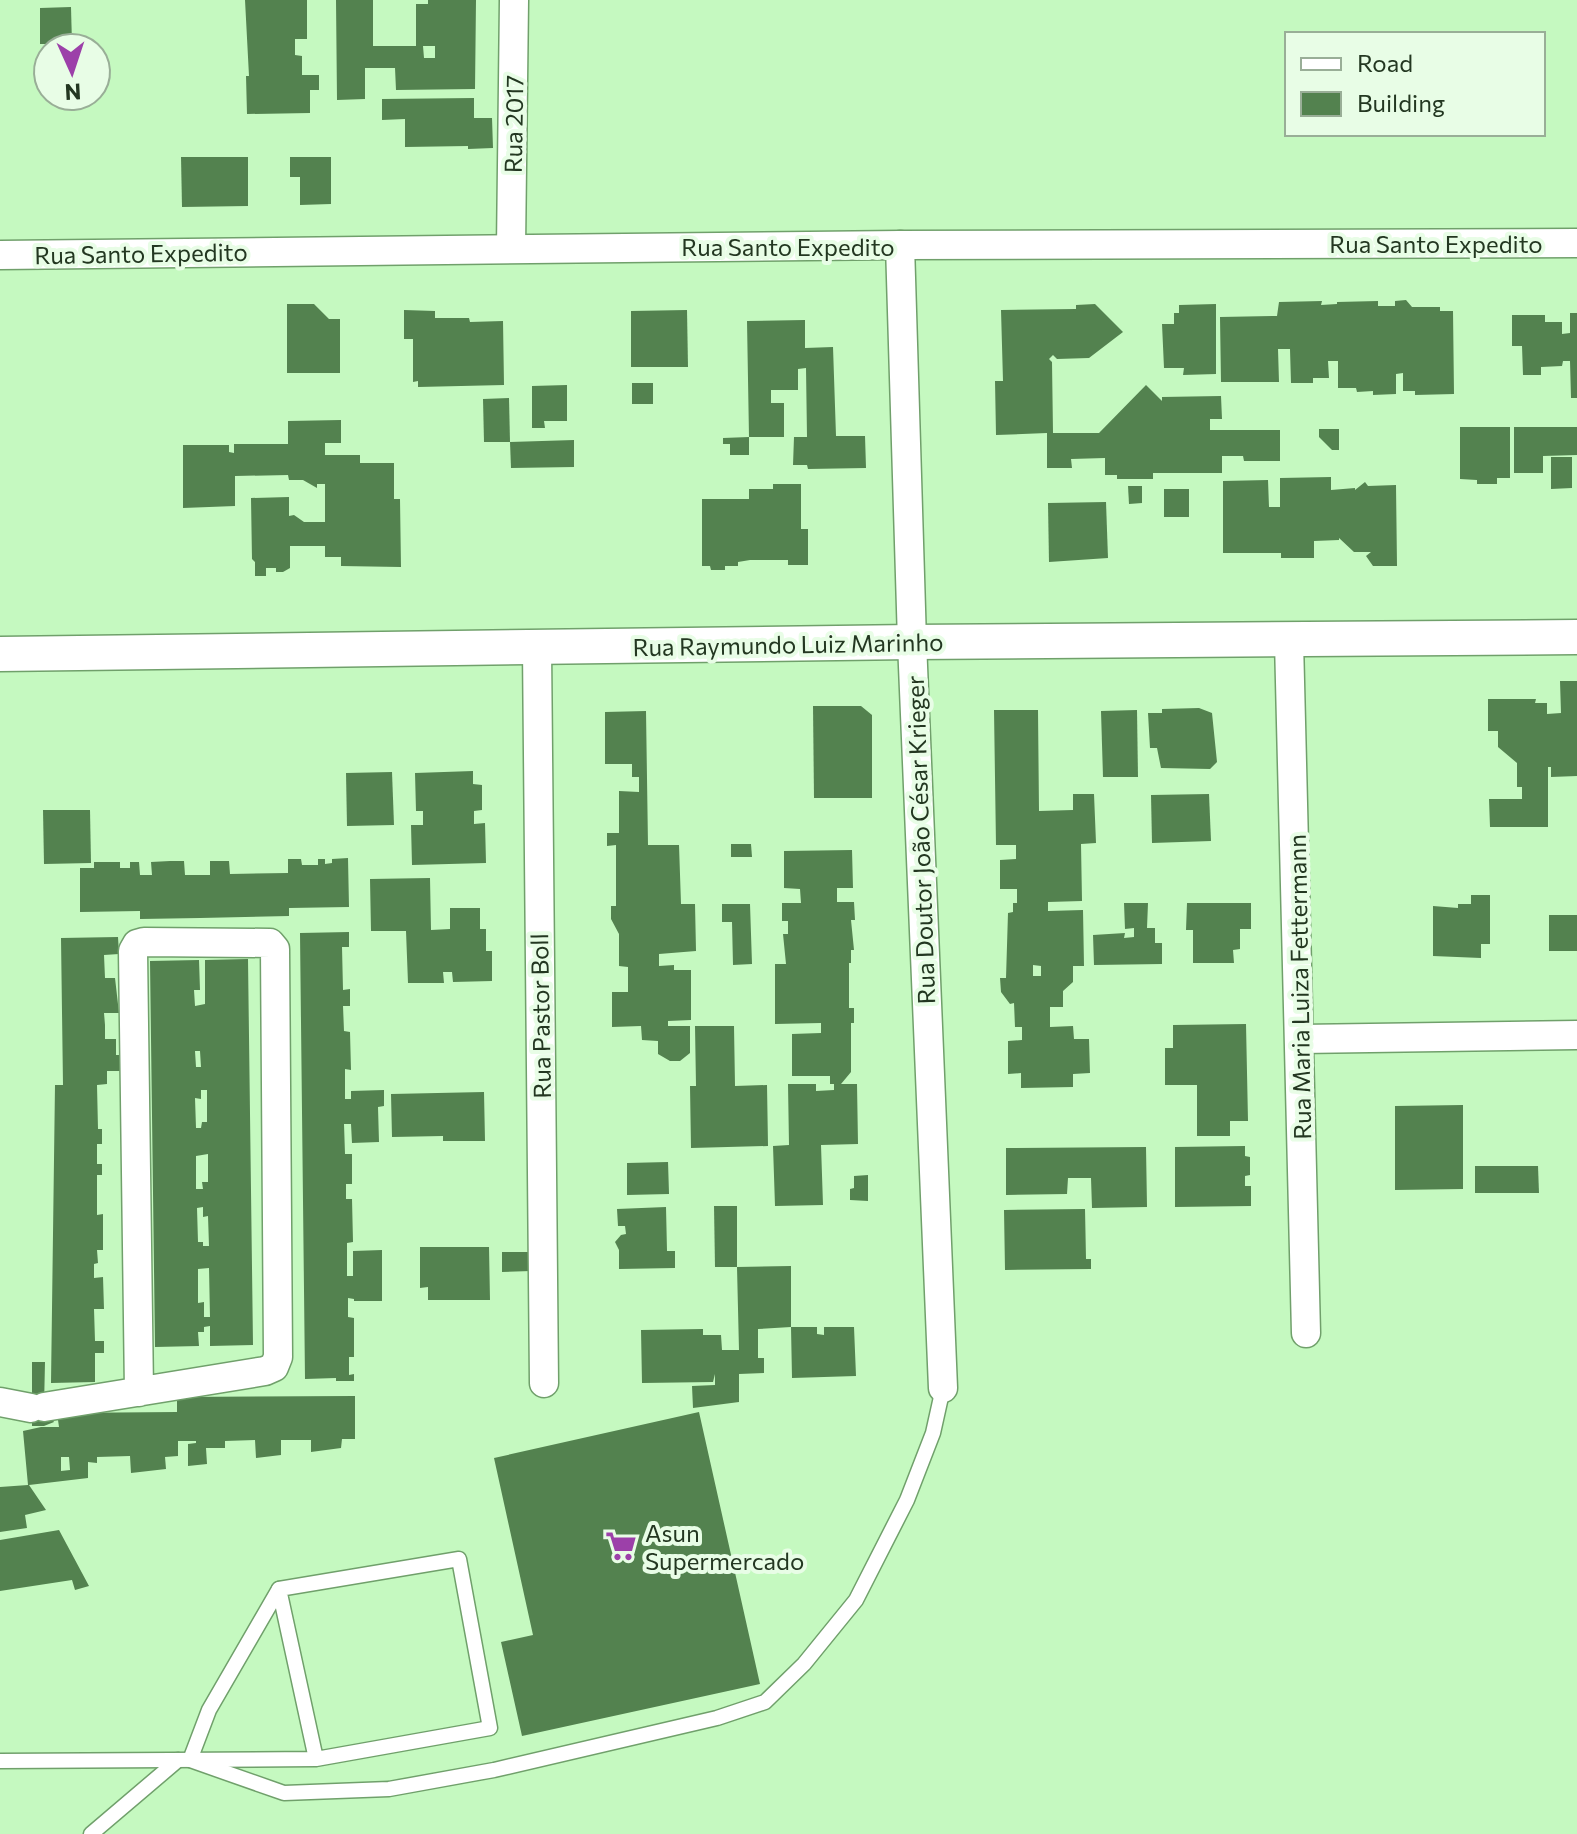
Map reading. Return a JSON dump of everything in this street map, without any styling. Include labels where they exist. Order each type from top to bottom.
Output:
[{"type":"street","name":"Rua 2017","points":[[511,248],[514,0]]},
{"type":"street","name":"Rua Santo Expedito","points":[[0,255],[900,245],[1577,243]]},
{"type":"street","name":"Rua Doutor João César Krieger","points":[[900,245],[912,642],[943,1388]]},
{"type":"street","name":"Rua Raymundo Luiz Marinho","points":[[0,654],[1577,637]]},
{"type":"street","name":"Rua Maria Luiza Fettermann","points":[[1289,641],[1306,1333]]},
{"type":"street","name":"Rua Pastor Boll","points":[[537,648],[544,1383]]},
{"type":"street","points":[[0,1402],[37,1407],[139,1392],[265,1371],[274,1367],[278,1357],[275,949],[270,943],[144,942],[137,944],[133,951],[139,1392]]},
{"type":"street","points":[[1301,1039],[1577,1035]]},
{"type":"lane","points":[[184,1760],[284,1793],[389,1789],[509,1767],[717,1718],[765,1702],[804,1664],[856,1600],[907,1500],[933,1433],[943,1388]]},
{"type":"lane","points":[[0,1761],[316,1759],[490,1728],[459,1559],[279,1589]]},
{"type":"lane","points":[[91,1834],[184,1760],[209,1710],[279,1589]]},
{"type":"lane","points":[[279,1589],[316,1759]]},
{"type":"building","points":[[245,0],[307,0],[307,39],[295,39],[295,55],[302,56],[302,75],[319,75],[319,90],[310,90],[310,113],[247,114],[246,76],[249,76]]},
{"type":"building","points":[[336,0],[373,0],[373,46],[416,46],[416,4],[428,4],[428,0],[476,0],[475,89],[396,90],[395,68],[365,68],[365,99],[337,100]],"holes":[[[423,46],[435,46],[435,58],[424,58]]]},
{"type":"building","points":[[71,7],[72,32],[40,32],[40,8]]},
{"type":"building","points":[[474,98],[474,118],[492,118],[493,148],[405,147],[405,119],[382,120],[382,99]]},
{"type":"building","points":[[181,157],[248,157],[248,206],[182,207]]},
{"type":"building","points":[[290,157],[331,157],[331,204],[300,205],[300,177],[290,177]]},
{"type":"building","points":[[1406,300],[1412,307],[1440,307],[1440,311],[1453,311],[1454,394],[1415,395],[1415,391],[1403,391],[1403,373],[1396,374],[1396,394],[1373,395],[1373,391],[1338,388],[1338,361],[1328,361],[1329,378],[1313,378],[1313,383],[1291,383],[1290,349],[1278,349],[1279,382],[1221,382],[1220,317],[1277,316],[1279,302],[1322,301],[1321,305],[1378,301],[1378,306],[1395,306],[1395,301]]},
{"type":"building","points":[[287,304],[314,304],[329,319],[340,319],[340,373],[287,373]]},
{"type":"building","points":[[1095,304],[1123,332],[1089,358],[1057,359],[1053,355],[1049,359],[1052,362],[1053,433],[1099,433],[1146,385],[1162,401],[1162,397],[1221,396],[1222,419],[1210,419],[1210,430],[1280,430],[1280,461],[1244,461],[1243,456],[1222,456],[1222,473],[1153,473],[1153,479],[1117,479],[1117,475],[1105,475],[1105,458],[1071,459],[1072,468],[1047,468],[1047,433],[996,435],[995,381],[1003,381],[1001,310],[1076,309],[1076,305]]},
{"type":"building","points":[[1216,304],[1216,374],[1183,375],[1184,368],[1164,368],[1162,324],[1174,324],[1174,313],[1179,313],[1179,305]]},
{"type":"building","points":[[404,310],[435,311],[435,318],[469,318],[470,322],[503,321],[504,385],[418,387],[418,381],[413,382],[413,339],[404,339]]},
{"type":"building","points":[[687,310],[688,367],[631,367],[631,311]]},
{"type":"building","points":[[1570,313],[1577,313],[1577,398],[1571,398],[1570,361],[1563,361],[1562,366],[1541,367],[1541,375],[1523,375],[1522,346],[1512,346],[1512,315],[1545,315],[1545,322],[1562,322],[1562,334],[1570,333]]},
{"type":"building","points":[[805,320],[805,348],[833,347],[836,436],[865,436],[866,468],[808,469],[807,465],[793,465],[794,437],[807,437],[806,368],[798,369],[798,390],[771,390],[771,403],[784,403],[784,437],[749,437],[747,321]]},
{"type":"building","points":[[632,383],[653,383],[653,404],[632,404]]},
{"type":"building","points":[[567,385],[567,421],[544,421],[545,428],[532,428],[532,386]]},
{"type":"building","points":[[509,398],[510,442],[484,442],[483,399]]},
{"type":"building","points":[[341,420],[341,443],[325,443],[325,455],[360,455],[360,463],[394,463],[394,499],[400,499],[401,567],[341,566],[341,557],[325,557],[325,546],[290,546],[290,568],[276,572],[276,568],[266,568],[266,576],[255,576],[251,498],[289,497],[289,516],[294,515],[304,522],[325,522],[325,484],[317,484],[317,488],[303,480],[289,480],[288,475],[235,476],[235,506],[183,508],[183,445],[229,445],[229,452],[234,453],[234,444],[288,444],[288,421]]},
{"type":"building","points":[[1460,427],[1510,427],[1510,478],[1497,478],[1497,484],[1477,484],[1477,480],[1460,479]]},
{"type":"building","points":[[1514,427],[1577,427],[1577,455],[1543,456],[1543,473],[1514,473]]},
{"type":"building","points":[[1319,429],[1339,429],[1339,450],[1332,450],[1319,437]]},
{"type":"building","points":[[749,437],[749,455],[730,455],[730,444],[723,444],[723,438]]},
{"type":"building","points":[[574,440],[574,467],[511,468],[510,442]]},
{"type":"building","points":[[1551,457],[1572,457],[1572,488],[1551,489]]},
{"type":"building","points":[[1331,477],[1331,490],[1355,490],[1365,482],[1368,486],[1396,485],[1397,566],[1373,566],[1366,556],[1371,552],[1354,552],[1339,538],[1314,541],[1314,558],[1281,558],[1281,553],[1223,553],[1223,481],[1268,480],[1269,507],[1280,507],[1280,478]]},
{"type":"building","points":[[773,484],[801,484],[801,529],[808,529],[808,565],[788,565],[788,560],[750,560],[738,562],[738,566],[725,566],[725,570],[702,566],[702,499],[749,499],[749,489],[773,489]]},
{"type":"building","points":[[1128,486],[1142,486],[1142,503],[1129,504]]},
{"type":"building","points":[[1164,489],[1189,489],[1189,517],[1164,517]]},
{"type":"building","points":[[1106,502],[1108,558],[1049,562],[1048,503]]},
{"type":"building","points":[[1560,681],[1577,681],[1577,776],[1551,777],[1551,767],[1548,767],[1548,827],[1490,827],[1489,799],[1522,799],[1522,787],[1517,787],[1517,763],[1498,747],[1498,731],[1488,731],[1488,699],[1536,699],[1535,703],[1547,703],[1547,714],[1561,713]]},
{"type":"building","points":[[813,706],[861,706],[872,715],[872,798],[814,798]]},
{"type":"building","points":[[1199,708],[1212,713],[1217,762],[1210,769],[1161,768],[1157,748],[1150,748],[1148,713],[1162,713],[1162,709]]},
{"type":"building","points":[[994,710],[1038,710],[1039,811],[1073,810],[1073,794],[1094,794],[1096,843],[1081,844],[1082,901],[1048,902],[1048,911],[1083,910],[1084,966],[1073,966],[1073,982],[1063,991],[1063,1007],[1050,1007],[1050,1027],[1073,1026],[1074,1039],[1089,1039],[1090,1073],[1073,1074],[1073,1087],[1021,1088],[1021,1073],[1008,1074],[1008,1041],[1022,1040],[1022,1027],[1015,1027],[1014,1003],[1010,1004],[1001,992],[1000,978],[1006,978],[1008,913],[1013,912],[1013,903],[1017,903],[1017,889],[1000,889],[1000,860],[1016,859],[1016,845],[996,845]],"holes":[[[1033,965],[1041,966],[1041,976],[1033,976]]]},
{"type":"building","points":[[1137,710],[1138,777],[1103,777],[1101,711]]},
{"type":"building","points":[[646,711],[648,845],[679,845],[681,904],[695,904],[696,951],[659,954],[659,966],[674,965],[674,970],[691,970],[691,1020],[668,1021],[668,1026],[690,1026],[690,1053],[680,1061],[670,1061],[658,1054],[658,1041],[642,1040],[641,1026],[612,1027],[612,992],[628,992],[628,967],[619,966],[619,934],[611,919],[611,906],[616,906],[616,845],[607,846],[607,833],[619,833],[619,791],[639,792],[639,777],[632,777],[632,764],[605,764],[605,712]]},
{"type":"building","points":[[473,771],[473,784],[482,785],[482,810],[474,811],[474,824],[485,823],[486,863],[412,865],[411,825],[423,825],[423,811],[416,811],[415,773]]},
{"type":"building","points":[[392,772],[394,825],[347,826],[346,773]]},
{"type":"building","points":[[1209,794],[1211,841],[1152,843],[1151,795]]},
{"type":"building","points":[[43,810],[90,810],[91,863],[44,864]]},
{"type":"building","points":[[731,844],[751,844],[752,857],[731,857]]},
{"type":"building","points":[[852,850],[853,888],[837,888],[837,902],[854,902],[855,920],[851,920],[854,950],[851,950],[849,963],[849,1008],[854,1008],[851,1072],[841,1084],[857,1084],[858,1144],[821,1145],[823,1205],[775,1206],[773,1146],[789,1145],[788,1084],[816,1084],[816,1091],[834,1090],[830,1076],[792,1076],[792,1034],[821,1033],[821,1023],[775,1024],[775,964],[786,964],[783,934],[788,934],[788,921],[782,921],[782,903],[801,903],[800,889],[784,888],[784,851]]},
{"type":"building","points":[[348,858],[349,907],[289,908],[289,916],[200,918],[140,919],[140,911],[80,912],[80,868],[94,868],[94,862],[120,862],[120,868],[130,868],[130,862],[139,862],[140,875],[152,875],[151,862],[184,861],[185,875],[210,875],[210,861],[229,861],[230,874],[288,873],[288,859],[301,859],[302,865],[318,865],[318,859],[325,859],[325,864],[332,863],[332,859]]},
{"type":"building","points":[[430,878],[431,930],[450,929],[450,908],[480,908],[480,929],[486,929],[486,951],[492,951],[492,981],[453,982],[452,972],[443,972],[444,983],[408,983],[406,931],[371,931],[370,879]]},
{"type":"building","points":[[1471,895],[1490,895],[1490,944],[1481,944],[1481,958],[1433,956],[1433,906],[1458,908],[1458,904],[1471,904]]},
{"type":"building","points":[[1124,903],[1148,903],[1147,928],[1155,928],[1155,943],[1162,943],[1162,964],[1094,965],[1093,935],[1125,933],[1124,938],[1134,937],[1134,928],[1125,929]]},
{"type":"building","points":[[1187,903],[1251,903],[1251,929],[1240,929],[1240,949],[1233,950],[1234,963],[1193,963],[1193,930],[1186,930]]},
{"type":"building","points":[[722,904],[750,904],[752,964],[733,965],[732,922],[722,922]]},
{"type":"building","points":[[1549,915],[1577,915],[1577,951],[1549,951]]},
{"type":"building","points":[[349,932],[349,947],[342,947],[343,990],[350,989],[350,1006],[343,1006],[344,1031],[350,1032],[351,1070],[345,1069],[345,1099],[351,1099],[351,1091],[384,1090],[384,1106],[378,1107],[379,1142],[352,1143],[351,1124],[344,1124],[345,1154],[352,1154],[352,1184],[346,1184],[346,1199],[352,1199],[353,1242],[347,1243],[347,1276],[353,1276],[353,1251],[382,1250],[382,1301],[354,1301],[348,1298],[348,1317],[354,1318],[354,1357],[349,1357],[349,1375],[354,1374],[354,1381],[336,1381],[336,1378],[305,1379],[300,933]]},
{"type":"building","points":[[118,937],[119,954],[104,955],[105,978],[115,978],[119,1013],[104,1013],[105,1039],[116,1039],[120,1071],[107,1071],[107,1084],[97,1085],[98,1129],[102,1129],[102,1144],[97,1144],[97,1164],[102,1164],[102,1175],[97,1175],[97,1215],[103,1214],[103,1250],[97,1250],[94,1278],[103,1277],[104,1309],[94,1309],[95,1341],[104,1341],[104,1353],[95,1353],[95,1382],[51,1383],[55,1085],[63,1085],[61,938]]},
{"type":"building","points":[[248,959],[253,1345],[210,1346],[210,1326],[204,1327],[204,1332],[198,1332],[199,1346],[155,1347],[150,961],[199,960],[200,990],[194,990],[195,1006],[205,1004],[205,960]],"holes":[[[195,1051],[200,1051],[201,1067],[196,1067]],[[201,1090],[207,1090],[207,1122],[196,1128],[195,1098],[201,1099]],[[208,1154],[208,1182],[202,1182],[203,1189],[196,1189],[196,1156]],[[203,1207],[203,1217],[208,1216],[209,1246],[198,1242],[197,1208]],[[209,1268],[210,1317],[204,1317],[204,1302],[198,1303],[198,1269]]]},
{"type":"building","points":[[1246,1024],[1248,1121],[1230,1121],[1230,1136],[1197,1136],[1197,1085],[1165,1085],[1165,1048],[1173,1048],[1173,1025]]},
{"type":"building","points":[[695,1026],[734,1026],[735,1086],[767,1085],[768,1146],[691,1148],[690,1086],[696,1086]]},
{"type":"building","points":[[484,1092],[485,1141],[443,1141],[443,1136],[392,1137],[391,1094]]},
{"type":"building","points":[[1463,1105],[1463,1189],[1395,1190],[1395,1106]]},
{"type":"building","points":[[1245,1146],[1245,1156],[1250,1157],[1250,1175],[1245,1176],[1245,1186],[1251,1186],[1251,1206],[1175,1207],[1175,1147]]},
{"type":"building","points":[[1146,1147],[1147,1207],[1092,1208],[1091,1178],[1068,1178],[1067,1194],[1006,1195],[1006,1148]]},
{"type":"building","points":[[668,1162],[669,1194],[627,1195],[627,1163]]},
{"type":"building","points":[[1475,1166],[1538,1166],[1539,1193],[1475,1193]]},
{"type":"building","points":[[868,1175],[868,1201],[850,1200],[854,1176]]},
{"type":"building","points":[[714,1206],[737,1206],[737,1267],[715,1267]]},
{"type":"building","points":[[666,1207],[667,1251],[675,1251],[675,1268],[619,1269],[619,1250],[615,1242],[626,1234],[625,1226],[618,1226],[617,1209]]},
{"type":"building","points":[[1085,1209],[1086,1259],[1091,1259],[1091,1269],[1005,1270],[1004,1210]]},
{"type":"building","points":[[420,1247],[489,1247],[490,1300],[428,1300],[428,1287],[420,1288]]},
{"type":"building","points":[[502,1252],[531,1252],[531,1271],[502,1272]]},
{"type":"building","points":[[791,1266],[791,1327],[758,1329],[758,1358],[764,1358],[764,1373],[739,1374],[739,1402],[693,1408],[692,1386],[715,1385],[715,1374],[713,1382],[642,1383],[641,1330],[703,1329],[703,1335],[721,1335],[722,1350],[739,1350],[737,1267]]},
{"type":"building","points":[[791,1327],[817,1327],[817,1334],[824,1335],[824,1327],[854,1327],[856,1376],[792,1378]]},
{"type":"building","points":[[32,1362],[45,1362],[44,1407],[54,1422],[44,1426],[32,1426]]},
{"type":"building","points":[[355,1396],[355,1439],[342,1439],[341,1448],[311,1452],[311,1440],[281,1440],[281,1455],[256,1458],[255,1440],[225,1441],[225,1448],[206,1448],[207,1464],[188,1466],[188,1444],[196,1441],[178,1441],[178,1456],[165,1457],[166,1469],[131,1473],[130,1456],[97,1457],[97,1463],[88,1462],[88,1478],[29,1485],[46,1510],[25,1515],[27,1528],[0,1532],[0,1487],[28,1485],[23,1431],[59,1427],[57,1413],[177,1412],[177,1397]],"holes":[[[61,1457],[69,1457],[70,1470],[61,1471]]]},
{"type":"building","name":"Asun Supermercado","points":[[699,1412],[760,1684],[522,1736],[501,1642],[533,1635],[494,1458]]},
{"type":"building","points":[[59,1530],[89,1586],[75,1590],[72,1580],[0,1591],[0,1540]]},
{"type":"place","name":"Asun Supermercado","points":[[621,1546]]}]
